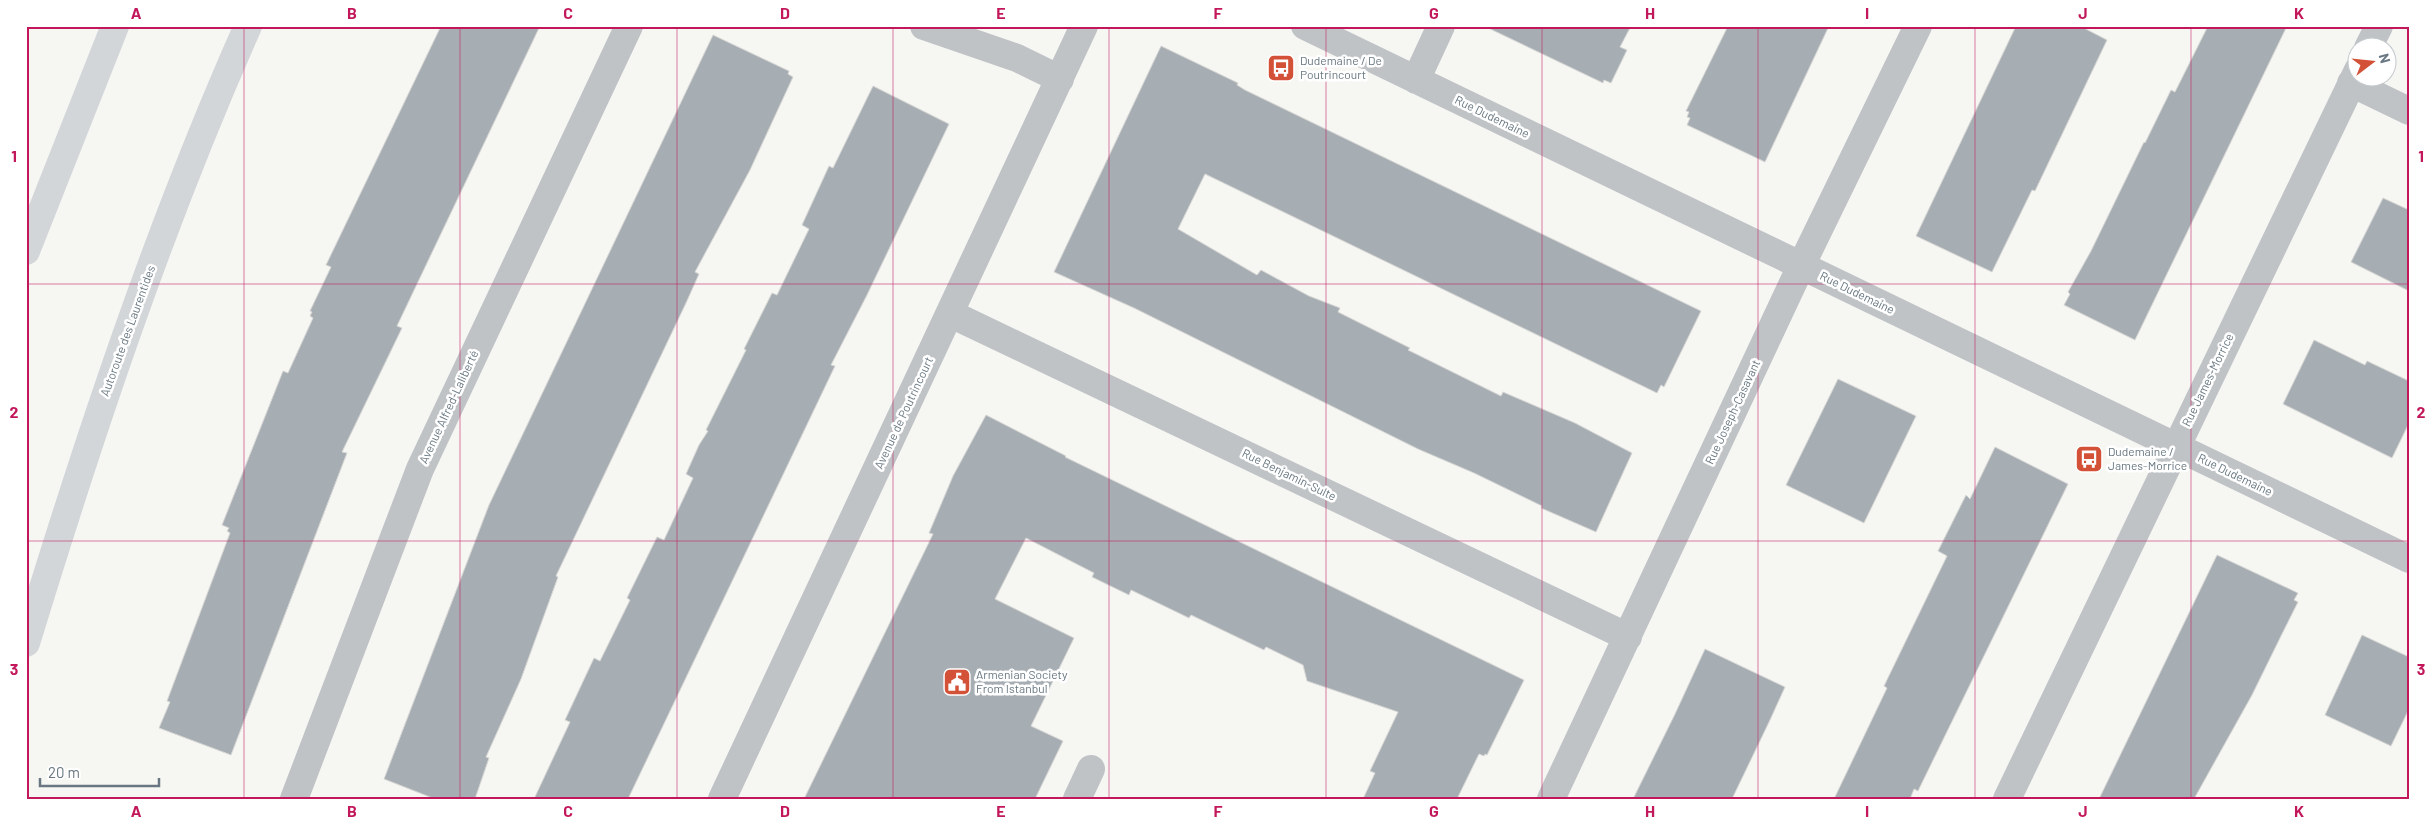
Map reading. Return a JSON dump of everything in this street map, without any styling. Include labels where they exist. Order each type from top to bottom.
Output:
[{"type":"highway","points":[[26,251],[114,26]]},
{"type":"highway","name":"Autoroute des Laurentides","points":[[26,643],[122,345],[163,235],[248,26]]},
{"type":"street","name":"Avenue Alfred-Laliberté","points":[[294,799],[420,469],[629,26]]},
{"type":"street","points":[[924,26],[1016,58],[1060,79]]},
{"type":"street","name":"Avenue de Poutrincourt","points":[[722,799],[951,314],[1084,26]]},
{"type":"street","name":"Rue Dudemaine","points":[[1305,26],[2409,559]]},
{"type":"street","points":[[1416,80],[1441,26]]},
{"type":"street","name":"Rue Joseph-Casavant","points":[[1551,799],[1801,266],[1918,26]]},
{"type":"street","points":[[2373,38],[2379,26]]},
{"type":"street","name":"Rue James-Morrice","points":[[2007,799],[2348,88]]},
{"type":"street","points":[[2373,88],[2409,111]]},
{"type":"street","name":"Rue Benjamin-Sulte","points":[[951,314],[1628,637]]},
{"type":"street","points":[[1077,799],[1091,769]]},
{"type":"building","points":[[441,26],[540,26],[397,326],[402,328],[342,452],[347,453],[231,755],[159,728],[170,702],[167,701],[230,533],[227,531],[229,528],[222,525],[283,371],[288,373],[313,318],[310,316],[312,312],[310,311],[331,267],[326,265]]},
{"type":"building","points":[[1484,26],[1631,26],[1620,47],[1627,50],[1611,83],[1604,80],[1603,83]]},
{"type":"building","points":[[1728,26],[1829,26],[1765,162],[1687,125],[1690,118],[1687,117],[1689,112],[1686,111]]},
{"type":"building","points":[[2016,26],[2080,26],[2107,40],[2035,191],[2032,190],[1992,272],[1916,236]]},
{"type":"building","points":[[2208,26],[2287,26],[2135,340],[2064,305],[2070,294],[2068,292],[2091,251],[2144,142],[2171,90],[2175,92]]},
{"type":"building","points":[[713,35],[789,71],[788,74],[793,77],[750,170],[695,272],[699,274],[686,303],[556,576],[558,577],[521,679],[486,757],[489,758],[475,799],[435,799],[384,779],[489,505]]},
{"type":"building","points":[[1161,46],[1238,83],[1237,85],[1245,90],[1701,311],[1664,387],[1661,385],[1657,393],[1205,174],[1178,229],[1257,275],[1261,270],[1309,296],[1340,308],[1338,312],[1410,348],[1408,350],[1501,396],[1503,392],[1575,423],[1632,453],[1596,532],[1541,508],[1542,506],[1474,473],[1418,449],[1134,308],[1054,272]]},
{"type":"building","points":[[873,86],[949,124],[867,295],[831,365],[835,366],[628,799],[534,799],[570,722],[565,720],[594,658],[600,661],[630,600],[627,598],[657,537],[664,540],[693,478],[686,474],[699,445],[708,431],[706,430],[772,293],[777,295],[809,229],[802,225],[829,166],[833,168]]},
{"type":"building","points":[[2383,198],[2409,210],[2409,291],[2351,262]]},
{"type":"building","points":[[2314,340],[2365,365],[2367,361],[2409,381],[2409,423],[2392,458],[2283,404]]},
{"type":"building","points":[[1838,379],[1916,416],[1864,523],[1786,485]]},
{"type":"building","points":[[986,415],[1065,457],[1524,680],[1487,755],[1479,754],[1457,799],[1363,799],[1375,773],[1370,771],[1398,712],[1307,681],[1303,665],[1266,647],[1264,650],[1191,615],[1189,618],[1131,590],[1129,595],[1092,577],[1094,573],[1026,538],[995,599],[1074,638],[1031,726],[1063,741],[1035,799],[804,799],[933,534],[929,533],[953,476]]},
{"type":"building","points":[[1995,447],[2068,484],[1918,791],[1914,789],[1910,799],[1834,799],[1887,688],[1884,686],[1947,556],[1938,551],[1966,495],[1970,499]]},
{"type":"building","points":[[2217,555],[2298,593],[2294,600],[2298,602],[2252,695],[2194,799],[2099,799]]},
{"type":"building","points":[[2362,635],[2409,657],[2409,709],[2391,746],[2325,715]]},
{"type":"building","points":[[1705,649],[1785,687],[1770,720],[1732,799],[1633,799],[1675,714]]},
{"type":"place","name":"Dudemaine / De Poutrincourt","points":[[1281,68]]},
{"type":"place","name":"Dudemaine / James-Morrice","points":[[2089,459]]},
{"type":"place","name":"Armenian Society From Istanbul","points":[[957,682]]}]
